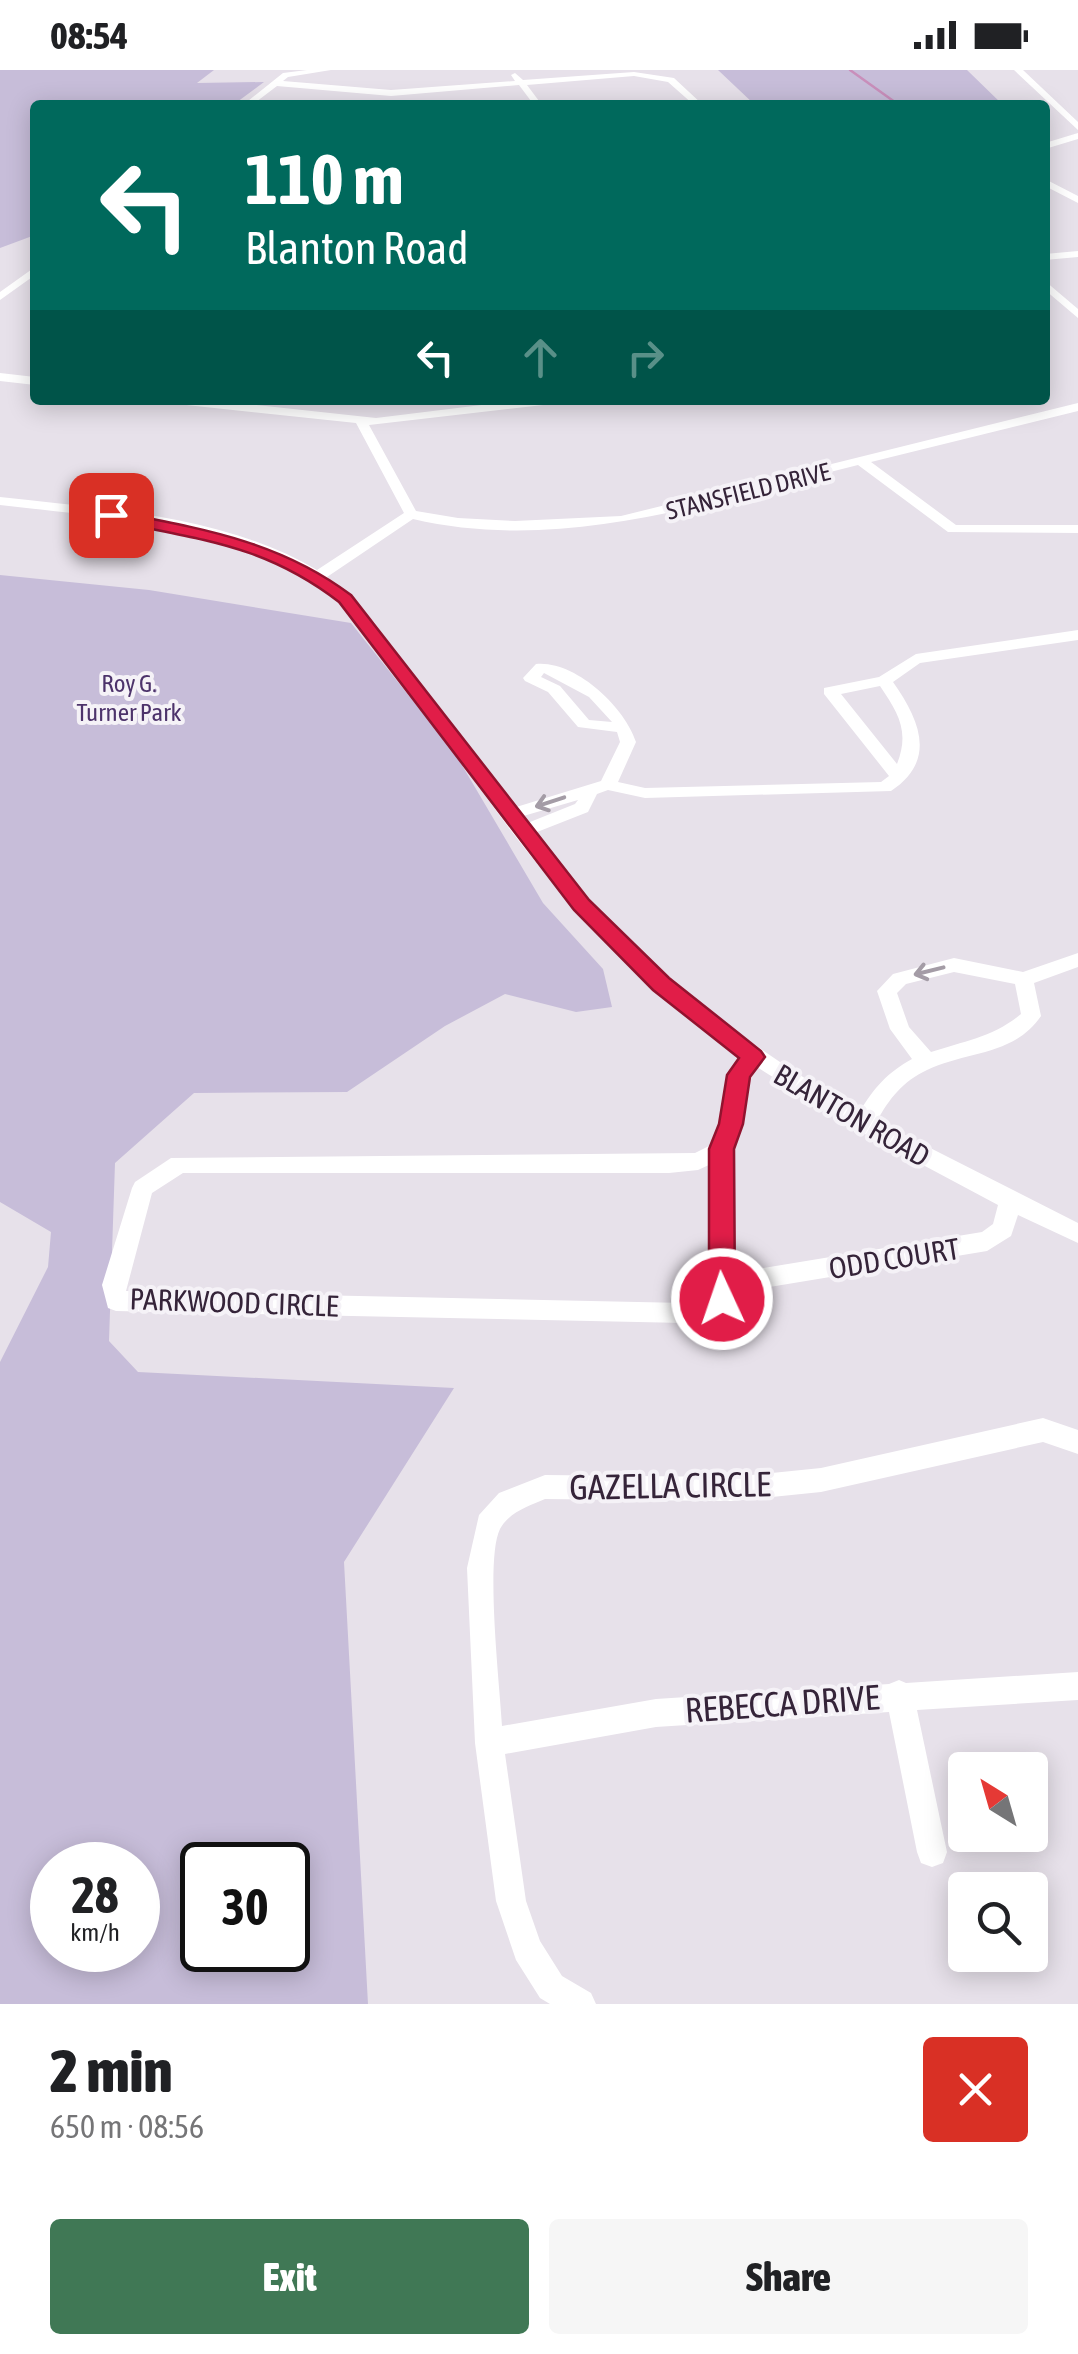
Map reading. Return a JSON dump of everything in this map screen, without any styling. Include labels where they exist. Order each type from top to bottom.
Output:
[{"type":"street","points":[[253,100],[291,73],[328,70]]},
{"type":"street","points":[[512,70],[534,100]]},
{"type":"street","points":[[1018,70],[1050,100]]},
{"type":"street","points":[[275,83],[385,93],[652,75],[676,83],[694,100]]},
{"type":"street","points":[[383,100],[385,93]]},
{"type":"street","points":[[1050,100],[1078,127]]},
{"type":"street","points":[[1050,144],[1078,136]]},
{"type":"street","points":[[1050,185],[1078,200]]},
{"type":"street","points":[[1064,193],[1078,190]]},
{"type":"street","points":[[1050,256],[1078,254]]},
{"type":"street","points":[[0,298],[30,274]]},
{"type":"street","points":[[0,280],[30,283]]},
{"type":"street","points":[[1050,289],[1078,315]]},
{"type":"street","points":[[0,377],[30,381]]},
{"type":"street","points":[[219,405],[360,422],[508,405]]},
{"type":"street","name":"STANSFIELD DRIVE","points":[[411,514],[436,520],[495,522],[622,520],[1078,407]]},
{"type":"street","points":[[317,576],[411,514],[360,422]]},
{"type":"street","points":[[862,462],[953,529],[1078,529]]},
{"type":"street","name":"BLANTON ROAD","points":[[0,502],[213,533],[259,548],[317,576],[358,613],[544,860],[619,944],[697,1014],[753,1057],[862,1127],[1078,1234]]},
{"type":"street","points":[[900,777],[830,690],[884,681],[916,659],[1078,636]]},
{"type":"street","points":[[608,785],[628,742],[624,728],[572,678],[540,667],[531,678],[554,689],[584,724],[624,728]]},
{"type":"street","points":[[512,814],[571,795],[589,794],[608,785],[645,793],[878,789],[900,777],[914,746],[916,727],[884,681]]},
{"type":"street","points":[[525,830],[582,808],[589,794]]},
{"type":"street","points":[[925,1058],[904,1043],[892,1012],[887,992],[900,978],[954,965],[1024,979],[1078,960]]},
{"type":"street","points":[[862,1127],[876,1095],[898,1074],[925,1058],[1018,1031],[1031,1016],[1024,979]]},
{"type":"street","name":"PARKWOOD CIRCLE","points":[[722,1149],[698,1161],[669,1164],[179,1164],[143,1188],[114,1284],[116,1300],[685,1313],[702,1310],[722,1299],[722,1149],[731,1124],[739,1075],[753,1057]]},
{"type":"street","name":"ODD COURT","points":[[752,1280],[987,1242],[1003,1229],[1010,1201]]},
{"type":"street","name":"GAZELLA CIRCLE","points":[[580,2004],[551,1986],[527,1949],[511,1901],[488,1742],[480,1568],[488,1524],[508,1502],[544,1487],[731,1489],[821,1480],[1042,1430],[1074,1433]]},
{"type":"street","name":"REBECCA DRIVE","points":[[488,1742],[656,1712],[899,1694],[1078,1686]]},
{"type":"street","points":[[899,1694],[932,1852]]},
{"type":"green space","points":[[0,70],[214,70],[197,83],[264,82],[240,100],[30,100],[30,237],[0,248]]},
{"type":"green space","points":[[718,70],[967,70],[998,100],[750,100]]},
{"type":"green space","name":"Roy G. Turner Park","points":[[0,575],[149,590],[351,623],[456,755],[543,903],[603,969],[612,1007],[576,1012],[505,994],[445,1026],[347,1092],[194,1093],[115,1163],[109,1341],[138,1372],[454,1388],[344,1562],[368,2004],[0,2004],[0,1362],[48,1267],[51,1232],[0,1202]]},
{"type":"waterway","points":[[850,70],[892,100]]},
{"type":"route","points":[[111,515],[240,541],[309,571],[345,598],[582,905],[661,984],[753,1057],[739,1075],[731,1124],[722,1149],[722,1299]]}]
